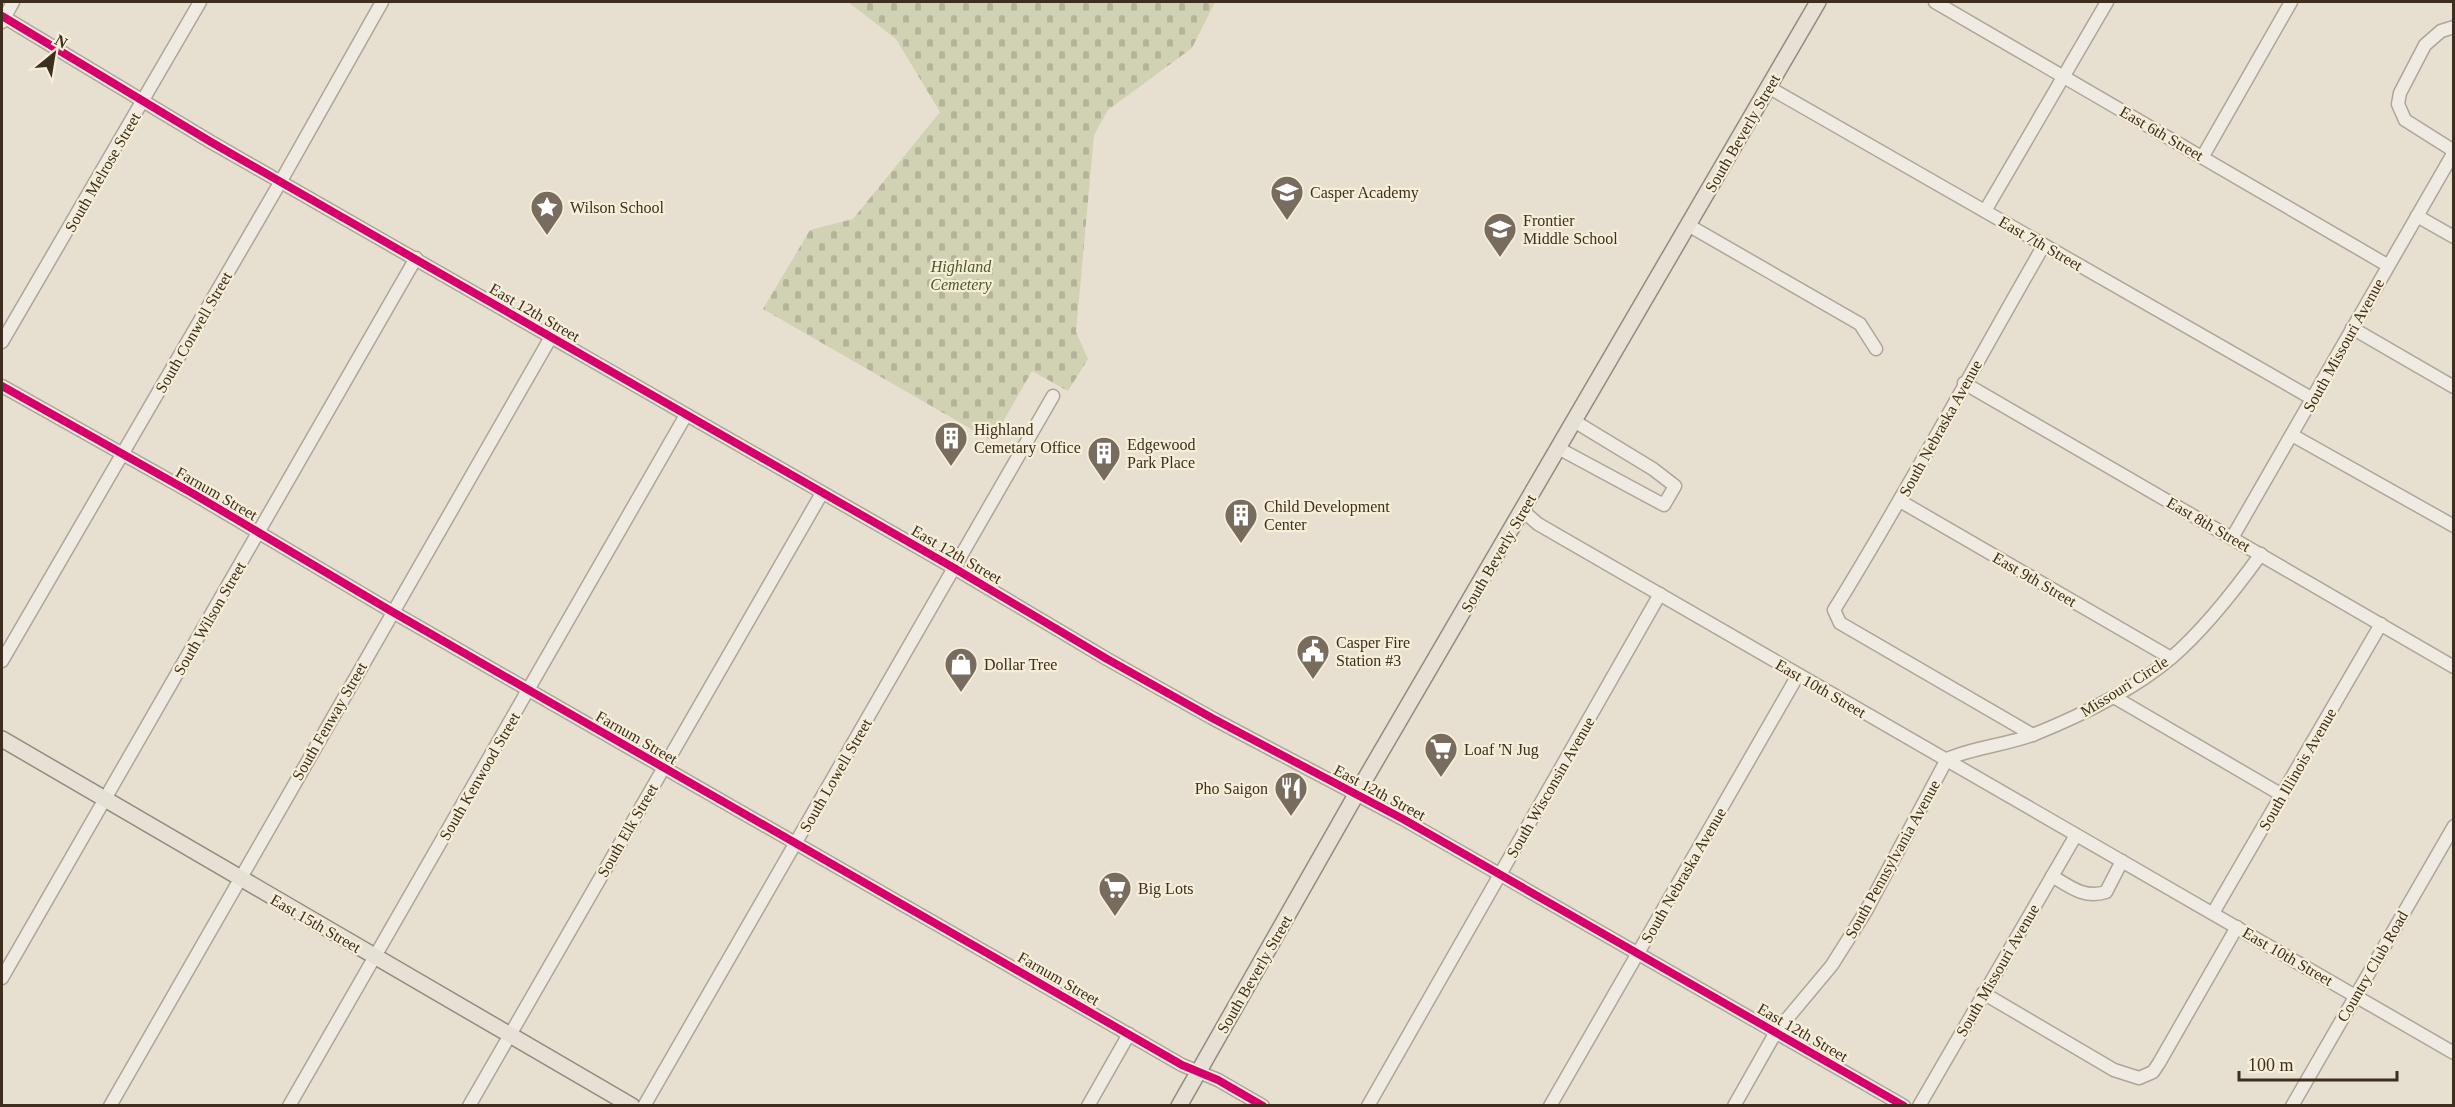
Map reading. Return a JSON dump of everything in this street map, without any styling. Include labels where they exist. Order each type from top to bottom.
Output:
[{"type":"main road","name":"South Beverly Street","points":[[1179,1106],[1357,793],[1818,2]]},
{"type":"main road","name":"East 15th Street","points":[[2,739],[632,1106]]},
{"type":"street","points":[[2,19],[13,2]]},
{"type":"street","name":"South Melrose Street","points":[[2,342],[200,2]]},
{"type":"street","name":"South Conwell Street","points":[[2,661],[281,181],[382,2]]},
{"type":"street","name":"East 6th Street","points":[[1935,2],[2387,265]]},
{"type":"street","points":[[1984,211],[2106,2]]},
{"type":"street","points":[[2203,156],[2291,2]]},
{"type":"street","name":"East 12th Street","points":[[2,19],[954,568],[1107,659],[1212,718],[1357,793],[1500,873],[1904,1106]]},
{"type":"street","points":[[2454,27],[2441,31],[2425,45],[2398,99],[2401,114],[2405,120],[2454,151]]},
{"type":"street","name":"East 7th Street","points":[[1768,87],[2313,399]]},
{"type":"street","name":"South Missouri Avenue","points":[[2232,538],[2454,151]]},
{"type":"street","points":[[2417,216],[2454,237]]},
{"type":"street","points":[[1688,225],[1860,324],[1876,349]]},
{"type":"street","name":"South Nebraska Avenue","points":[[2033,735],[1840,623],[1834,610],[1900,501],[1964,383],[2044,244]]},
{"type":"street","name":"South Wilson Street","points":[[2,978],[416,258]]},
{"type":"street","points":[[2352,328],[2454,387]]},
{"type":"street","name":"South Fenway Street","points":[[110,1106],[391,611],[551,337]]},
{"type":"street","name":"East 8th Street","points":[[1964,383],[2454,667]]},
{"type":"street","name":"Farnum Street","points":[[2,386],[1182,1065],[1199,1071],[1263,1106]]},
{"type":"street","name":"South Lowell Street","points":[[644,1106],[1053,396]]},
{"type":"street","name":"South Kenwood Street","points":[[288,1106],[686,415]]},
{"type":"street","points":[[1558,448],[1664,505],[1675,486],[1653,469],[1574,421]]},
{"type":"street","points":[[2292,435],[2454,526]]},
{"type":"street","name":"South Elk Street","points":[[469,1106],[822,493]]},
{"type":"street","name":"East 9th Street","points":[[1900,501],[2171,658]]},
{"type":"street","name":"East 10th Street","points":[[1523,511],[1538,524],[2454,1053]]},
{"type":"street","name":"Missouri Circle","points":[[1947,759],[1969,750],[2033,735],[2114,697],[2171,658],[2225,601],[2261,554]]},
{"type":"street","name":"South Wisconsin Avenue","points":[[1368,1106],[1660,594]]},
{"type":"street","name":"South Illinois Avenue","points":[[2212,913],[2381,624]]},
{"type":"street","name":"South Nebraska Avenue","points":[[1550,1106],[1798,675]]},
{"type":"street","points":[[2114,697],[2282,795]]},
{"type":"street","name":"South Pennsylvania Avenue","points":[[1734,1106],[1776,1032],[1832,965],[1866,911],[1947,759]]},
{"type":"street","name":"Country Club Road","points":[[2292,1106],[2454,826]]},
{"type":"street","name":"South Missouri Avenue","points":[[1919,1106],[2076,834]]},
{"type":"street","points":[[2052,876],[2081,893],[2094,896],[2106,892],[2122,861]]},
{"type":"street","points":[[1983,993],[2114,1070],[2139,1078],[2153,1072],[2159,1063],[2237,927]]},
{"type":"street","points":[[1088,1106],[1130,1034]]},
{"type":"green space","name":"Highland Cemetery","points":[[848,2],[1215,2],[1192,48],[1108,110],[1094,135],[1076,332],[1088,359],[1068,391],[1032,371],[992,441],[763,309],[810,230],[853,219],[940,112],[896,39]]},
{"type":"cycle path","points":[[2,16],[211,142],[954,568],[1107,659],[1212,718],[1403,819],[1904,1106]]},
{"type":"cycle path","points":[[2,386],[192,493],[391,611],[1182,1065],[1218,1080],[1263,1106]]},
{"type":"place","name":"Casper Academy","points":[[1287,221]]},
{"type":"place","name":"Wilson School","points":[[547,236]]},
{"type":"place","name":"Frontier Middle School","points":[[1500,258]]},
{"type":"place","name":"Highland Cemetary Office","points":[[951,467]]},
{"type":"place","name":"Edgewood Park Place","points":[[1104,482]]},
{"type":"place","name":"Child Development Center","points":[[1241,544]]},
{"type":"place","name":"Casper Fire Station #3","points":[[1313,680]]},
{"type":"place","name":"Dollar Tree","points":[[961,693]]},
{"type":"place","name":"Loaf 'N Jug","points":[[1441,778]]},
{"type":"place","name":"Pho Saigon","points":[[1291,817]]},
{"type":"place","name":"Big Lots","points":[[1115,917]]}]
